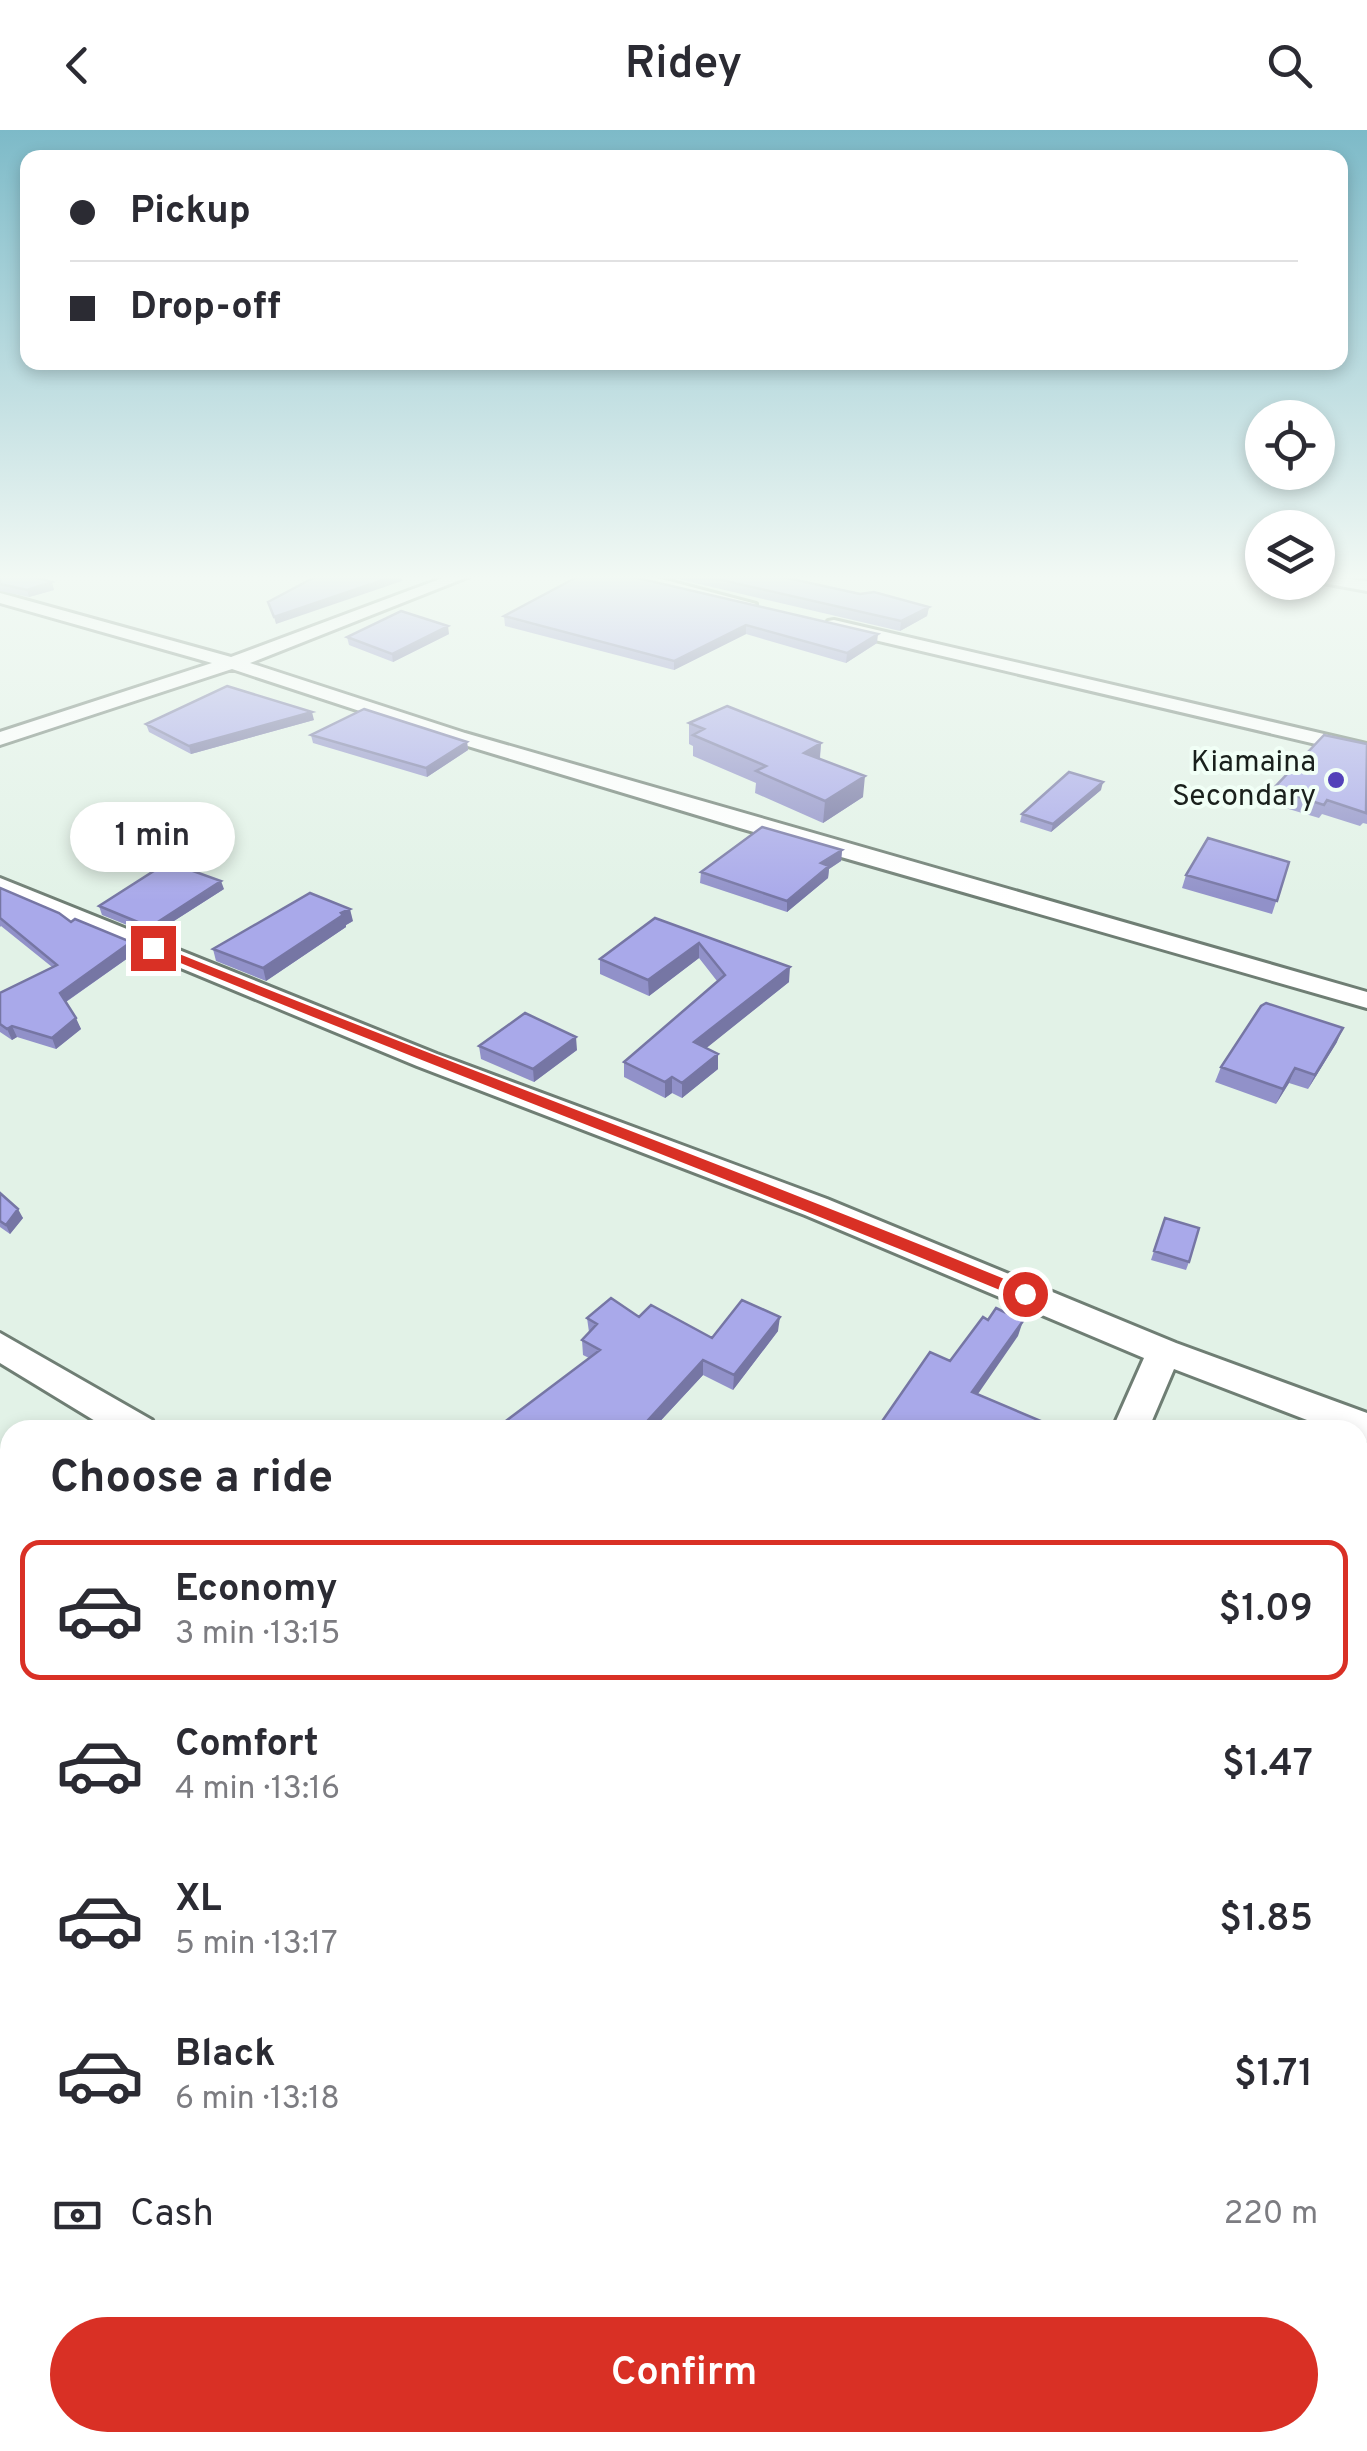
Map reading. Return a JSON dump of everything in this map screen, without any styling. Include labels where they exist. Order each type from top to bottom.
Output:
[{"type":"street","points":[[0,739],[167,684]]},
{"type":"street","points":[[298,684],[748,823],[1367,1000]]},
{"type":"street","points":[[1087,684],[1367,750]]},
{"type":"street","points":[[0,885],[426,1060],[816,1207],[1164,1352],[1346,1420]]},
{"type":"street","points":[[0,1346],[122,1420]]},
{"type":"street","points":[[1134,1420],[1164,1352]]},
{"type":"building","points":[[227,686],[312,712],[189,746],[146,724]]},
{"type":"building","points":[[727,706],[821,743],[804,753],[865,776],[825,801],[756,771],[766,766],[693,735],[704,729],[689,723]]},
{"type":"building","points":[[364,709],[467,742],[426,768],[311,735]]},
{"type":"building","points":[[1324,735],[1367,744],[1366,813],[1273,789]]},
{"type":"building","points":[[1069,772],[1103,782],[1053,824],[1022,814]]},
{"type":"building","points":[[762,827],[842,850],[821,863],[829,866],[787,901],[701,872]]},
{"type":"building","points":[[1208,838],[1289,862],[1277,901],[1186,875]]},
{"type":"building","points":[[168,862],[221,881],[150,927],[99,906]]},
{"type":"building","points":[[0,888],[71,922],[75,919],[131,942],[60,993],[76,1018],[52,1038],[12,1026],[7,1029],[0,1024],[0,993],[57,965],[0,918]]},
{"type":"building","points":[[310,893],[350,909],[263,968],[213,949]]},
{"type":"building","points":[[655,918],[790,967],[694,1042],[718,1054],[682,1083],[672,1077],[665,1082],[624,1062],[725,975],[699,943],[648,980],[600,959]]},
{"type":"building","points":[[1266,1003],[1343,1028],[1315,1075],[1295,1068],[1283,1089],[1221,1067]]},
{"type":"building","points":[[525,1013],[576,1037],[533,1069],[479,1046]]},
{"type":"building","points":[[0,1193],[18,1209],[6,1225],[0,1221]]},
{"type":"building","points":[[1165,1218],[1199,1228],[1189,1262],[1154,1251]]},
{"type":"building","points":[[611,1298],[639,1317],[651,1305],[712,1338],[742,1300],[780,1317],[734,1375],[703,1360],[648,1420],[507,1420],[600,1350],[582,1340],[597,1324],[587,1318]]},
{"type":"building","points":[[996,1308],[1023,1321],[972,1392],[1038,1420],[883,1420],[930,1352],[950,1361],[983,1317],[988,1320]]},
{"type":"place","name":"Kiamaina Secondary","points":[[1336,780]]},
{"type":"route","points":[[153,948],[426,1060],[816,1207],[1025,1294]]}]
